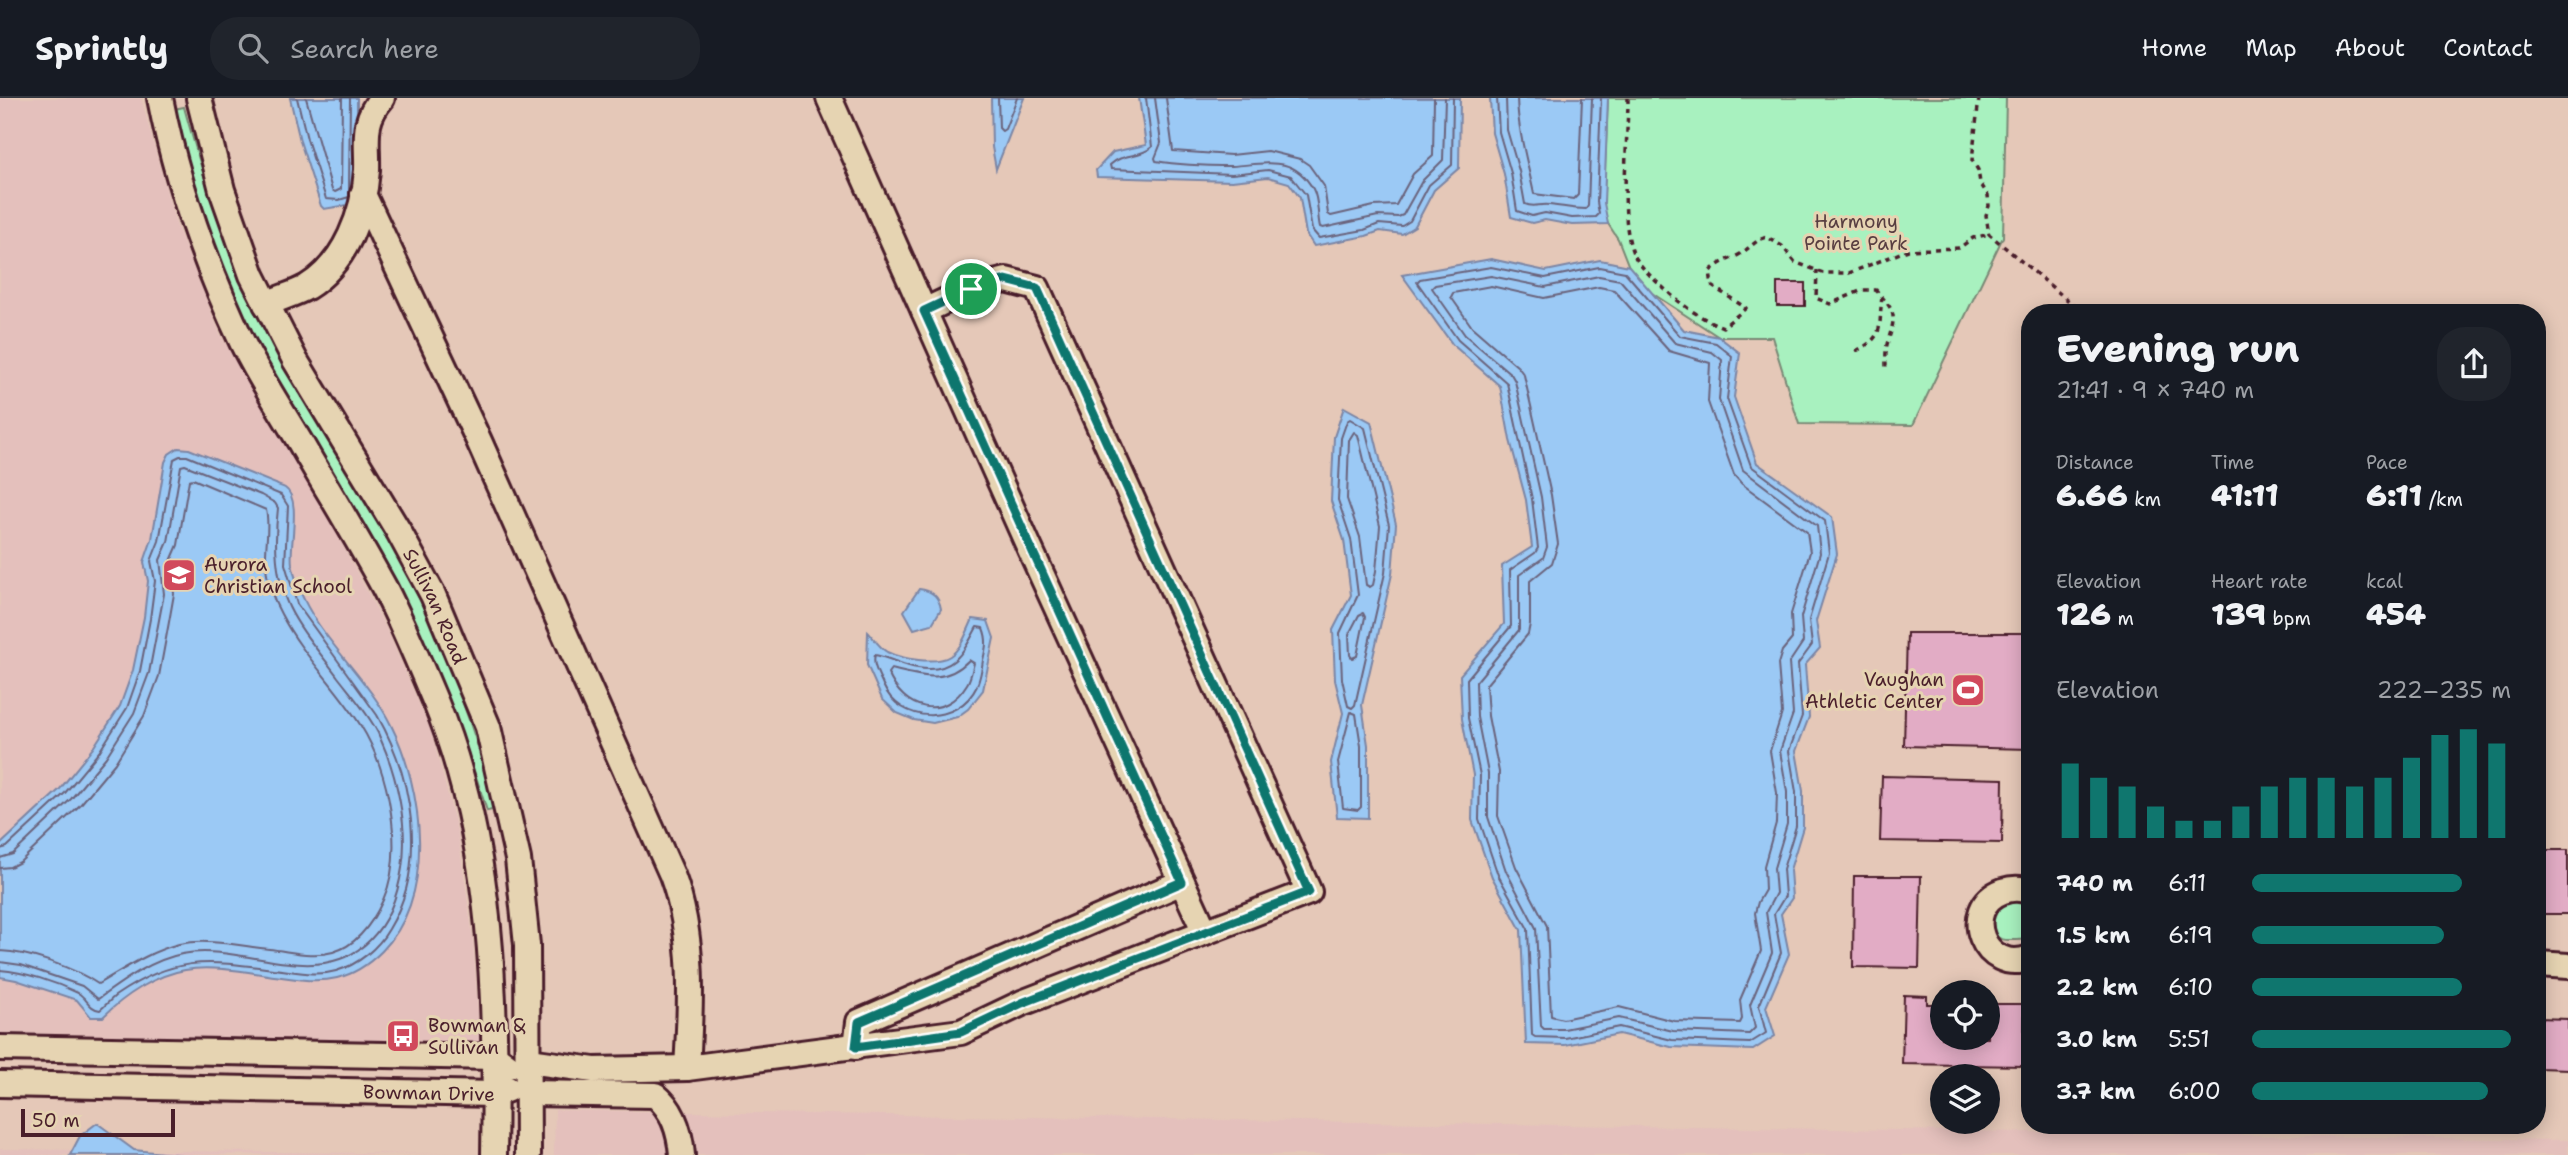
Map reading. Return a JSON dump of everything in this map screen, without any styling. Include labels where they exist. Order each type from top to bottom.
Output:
[{"type":"street","name":"Sullivan Road","points":[[160,98],[170,149],[200,247],[244,346],[385,591],[437,704],[459,769],[477,844],[489,934],[496,1057],[494,1155]]},
{"type":"street","name":"Sullivan Road","points":[[199,98],[222,190],[252,275],[295,360],[433,595],[488,727],[518,859],[527,945],[528,1155]]},
{"type":"street","points":[[266,304],[307,287],[349,242],[360,209],[367,170],[366,130],[374,107],[382,98]]},
{"type":"street","points":[[830,98],[1205,932]]},
{"type":"street","points":[[363,194],[479,441],[681,898],[687,936],[691,1009],[687,1069]]},
{"type":"street","points":[[528,1078],[594,1070],[687,1069],[961,1032],[1022,1003],[1309,892],[1037,288],[1006,280],[971,289],[924,311]]},
{"type":"street","points":[[856,1047],[859,1022],[1182,882]]},
{"type":"street","points":[[2021,891],[2010,889],[1996,894],[1985,904],[1980,918],[1980,932],[1985,945],[1995,955],[2008,961],[2021,961]]},
{"type":"street","points":[[2546,964],[2567,964]]},
{"type":"street","name":"Bowman Drive","points":[[0,1048],[496,1057],[528,1078]]},
{"type":"street","points":[[655,1095],[657,1069]]},
{"type":"street","name":"Bowman Drive","points":[[0,1084],[495,1094],[528,1078]]},
{"type":"street","points":[[528,1078],[655,1095],[672,1113],[682,1155]]},
{"type":"path","points":[[1628,98],[1627,219],[1633,254],[1652,277],[1703,319],[1723,327],[1746,308],[1712,286],[1710,271],[1721,261],[1746,250],[1754,241],[1767,237],[1782,246],[1796,262],[1823,273],[1849,273],[1908,250],[1959,248],[1973,238],[1989,234]]},
{"type":"path","points":[[1979,98],[1972,160],[1978,170],[1980,183],[1988,195],[1986,215],[1989,234],[2072,304]]},
{"type":"path","points":[[1816,270],[1816,298],[1830,304],[1862,290],[1876,290],[1892,310],[1894,319],[1886,343],[1886,369]]},
{"type":"path","points":[[1856,351],[1872,343],[1879,331],[1882,297]]},
{"type":"shaded area","name":"Aurora Christian School","points":[[0,98],[141,98],[175,221],[220,334],[329,519],[387,630],[431,731],[458,834],[473,938],[480,1044],[0,1035]]},
{"type":"shaded area","points":[[555,1110],[1930,1130],[1930,1134],[2000,1134],[2000,1132],[2021,1132],[2021,1134],[2568,1140],[2568,1155],[554,1155]]},
{"type":"shaded area","points":[[0,1149],[453,1154],[0,1155]]},
{"type":"green space","name":"Harmony Pointe Park","points":[[1608,98],[2006,98],[2003,237],[1913,425],[1799,424],[1772,337],[1719,337],[1635,282],[1618,239],[1603,216]]},
{"type":"green space","points":[[184,107],[212,201],[248,294],[277,353],[385,534],[418,596],[462,701],[497,809],[487,811],[449,701],[402,595],[378,551],[298,422],[232,293],[210,239],[189,173],[174,109]]},
{"type":"green space","points":[[2002,900],[2021,901],[2021,940],[2005,940],[1995,935],[1990,911]]},
{"type":"water","points":[[290,98],[357,98],[357,196],[354,204],[324,209],[321,206],[300,141]]},
{"type":"water","points":[[991,98],[1024,98],[996,169],[992,147]]},
{"type":"water","points":[[1139,98],[1460,98],[1459,168],[1434,190],[1415,226],[1402,234],[1380,231],[1314,246],[1306,234],[1300,198],[1289,183],[1268,177],[1232,181],[1097,177],[1096,170],[1113,152],[1146,145]]},
{"type":"water","points":[[1490,98],[1608,98],[1604,203],[1608,224],[1572,225],[1545,220],[1532,223],[1511,217],[1504,174],[1492,133]]},
{"type":"water","points":[[1491,259],[1546,271],[1600,260],[1629,266],[1684,330],[1719,337],[1740,353],[1734,397],[1757,463],[1832,517],[1837,554],[1816,621],[1820,648],[1805,665],[1809,717],[1796,751],[1803,791],[1803,827],[1790,870],[1792,898],[1781,914],[1789,954],[1766,1007],[1775,1036],[1753,1050],[1671,1047],[1619,1034],[1565,1045],[1526,1044],[1521,930],[1492,877],[1472,820],[1473,775],[1462,719],[1460,675],[1504,624],[1502,566],[1532,547],[1526,500],[1510,440],[1500,386],[1453,345],[1402,275]]},
{"type":"water","points":[[1344,407],[1371,422],[1396,524],[1392,574],[1362,705],[1368,745],[1368,818],[1337,817],[1331,762],[1343,713],[1335,680],[1333,630],[1351,595],[1344,540],[1331,501],[1334,437]]},
{"type":"water","points":[[178,448],[189,449],[276,484],[290,494],[294,512],[292,564],[303,597],[319,626],[379,704],[402,751],[417,810],[417,872],[411,901],[399,928],[382,951],[362,968],[350,974],[314,980],[218,969],[185,970],[162,976],[141,987],[103,1017],[91,1017],[77,1000],[0,977],[0,845],[60,789],[93,748],[120,706],[133,670],[144,617],[148,581],[144,562],[152,539],[165,462],[169,454]]},
{"type":"water","points":[[919,589],[934,594],[941,609],[932,624],[914,629],[904,611]]},
{"type":"water","points":[[973,619],[988,621],[994,638],[983,690],[968,709],[957,717],[933,723],[914,720],[897,713],[882,699],[867,665],[868,632],[882,648],[893,655],[909,659],[936,660],[950,656],[958,649]]},
{"type":"water","points":[[97,1123],[134,1150],[181,1155],[70,1155],[80,1136]]},
{"type":"building","points":[[1777,283],[1805,283],[1805,306],[1777,306]]},
{"type":"building","name":"Vaughan Athletic Center","points":[[1907,633],[2021,633],[2021,749],[1904,746]]},
{"type":"building","points":[[1882,776],[2003,779],[2002,843],[1880,841]]},
{"type":"building","points":[[2546,850],[2568,850],[2568,914],[2546,914]]},
{"type":"building","points":[[1854,876],[1921,876],[1919,968],[1853,967]]},
{"type":"building","points":[[1904,995],[1927,996],[1927,1004],[1930,1004],[1930,1050],[2000,1050],[2000,1004],[2021,1004],[2021,1066],[1902,1064]]},
{"type":"building","points":[[2546,1018],[2568,1019],[2568,1069],[2546,1068]]},
{"type":"place","name":"Aurora Christian School","points":[[179,575]]},
{"type":"place","name":"Vaughan Athletic Center","points":[[1968,690]]},
{"type":"place","name":"Bowman & Sullivan","points":[[403,1036]]},
{"type":"route","points":[[1006,280],[1037,288],[1309,892],[1022,1003],[961,1032],[856,1047],[859,1022],[1182,882],[924,311],[971,289],[1006,280]]}]
